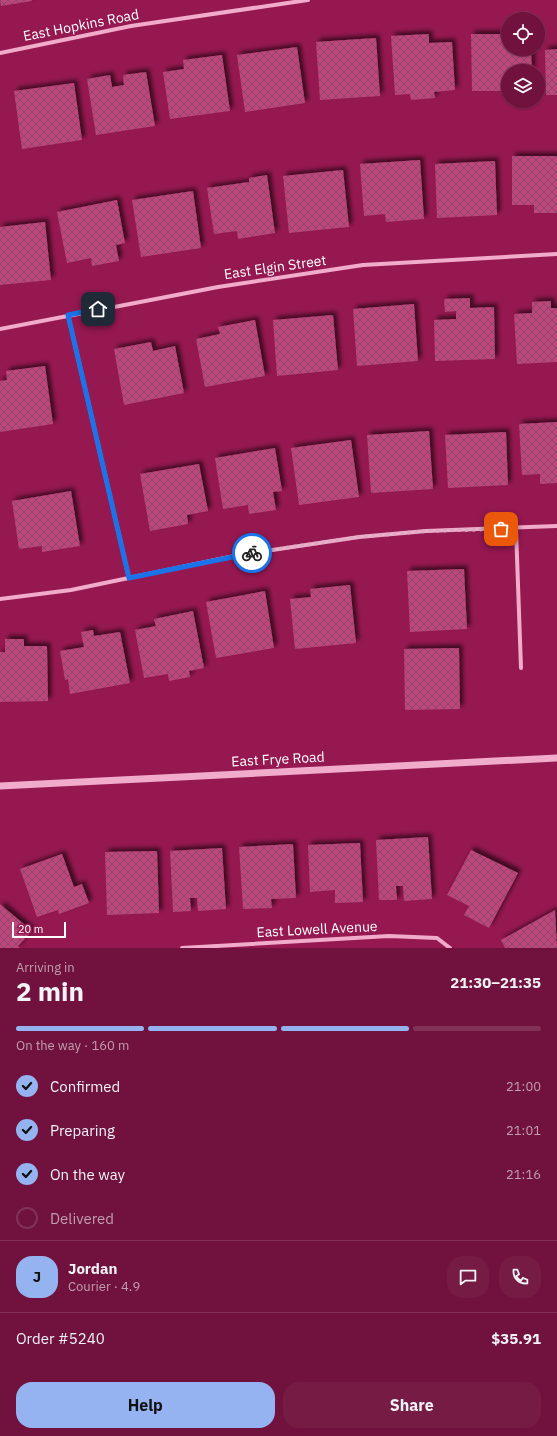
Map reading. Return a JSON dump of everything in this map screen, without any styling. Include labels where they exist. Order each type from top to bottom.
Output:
[{"type":"street","name":"East Hopkins Road","points":[[0,53],[131,26],[308,0]]},
{"type":"street","name":"East Elgin Street","points":[[0,329],[218,287],[363,265],[557,254]]},
{"type":"street","points":[[68,315],[129,578]]},
{"type":"street","points":[[0,599],[71,590],[239,555],[359,537],[426,531],[516,529],[557,526]]},
{"type":"street","points":[[516,529],[521,668]]},
{"type":"street","name":"East Frye Road","points":[[0,786],[557,758]]},
{"type":"street","name":"East Lowell Avenue","points":[[182,948],[389,936],[436,938],[450,948]]},
{"type":"building","points":[[0,0],[32,0],[32,1],[1,6]]},
{"type":"building","points":[[429,34],[429,43],[452,42],[455,90],[434,92],[435,98],[411,100],[410,94],[395,95],[391,36]]},
{"type":"building","points":[[471,34],[501,34],[501,56],[531,56],[532,64],[501,64],[501,91],[472,91]]},
{"type":"building","points":[[376,38],[380,96],[320,100],[316,42]]},
{"type":"building","points":[[297,47],[305,103],[245,112],[237,55]]},
{"type":"building","points":[[557,49],[557,95],[546,95],[545,50]]},
{"type":"building","points":[[222,55],[230,111],[170,119],[163,72],[184,69],[183,60]]},
{"type":"building","points":[[146,72],[155,126],[96,135],[87,79],[110,75],[112,87],[124,85],[123,75]]},
{"type":"building","points":[[74,83],[82,140],[22,149],[14,91]]},
{"type":"building","points":[[512,156],[557,156],[557,213],[534,213],[534,205],[512,205]]},
{"type":"building","points":[[420,160],[424,219],[386,222],[385,214],[364,216],[360,164]]},
{"type":"building","points":[[495,161],[497,215],[437,218],[435,164]]},
{"type":"building","points":[[343,170],[349,227],[289,233],[283,176]]},
{"type":"building","points":[[267,175],[275,233],[238,239],[237,231],[214,234],[207,188],[249,182],[249,178]]},
{"type":"building","points":[[193,191],[201,248],[141,257],[132,200]]},
{"type":"building","points":[[117,200],[125,243],[116,245],[119,261],[92,266],[91,258],[67,263],[57,212]]},
{"type":"building","points":[[45,222],[51,280],[0,285],[0,227]]},
{"type":"building","points":[[470,298],[470,308],[494,307],[495,359],[435,361],[434,320],[456,319],[456,311],[445,312],[444,299]]},
{"type":"building","points":[[551,301],[551,308],[557,308],[557,362],[517,364],[514,314],[532,313],[532,302]]},
{"type":"building","points":[[414,304],[418,361],[357,366],[353,309]]},
{"type":"building","points":[[333,315],[338,370],[277,376],[273,320]]},
{"type":"building","points":[[255,320],[265,376],[205,387],[196,339],[220,334],[218,327]]},
{"type":"building","points":[[151,342],[153,351],[175,346],[184,393],[124,405],[114,349]]},
{"type":"building","points":[[45,366],[53,424],[0,432],[0,381],[7,380],[6,371]]},
{"type":"building","points":[[557,422],[557,483],[540,484],[540,474],[522,475],[519,424]]},
{"type":"building","points":[[429,431],[433,489],[371,493],[367,435]]},
{"type":"building","points":[[506,432],[508,485],[448,488],[445,435]]},
{"type":"building","points":[[351,440],[359,497],[299,505],[291,448]]},
{"type":"building","points":[[275,448],[282,491],[273,492],[276,510],[249,514],[248,505],[223,509],[215,458]]},
{"type":"building","points":[[199,464],[208,511],[187,515],[188,524],[150,531],[140,474]]},
{"type":"building","points":[[71,491],[80,546],[42,552],[42,546],[19,549],[12,501]]},
{"type":"building","points":[[464,569],[467,629],[410,632],[407,571]]},
{"type":"building","points":[[350,585],[356,643],[295,649],[290,599],[311,597],[310,589]]},
{"type":"building","points":[[265,591],[274,648],[216,658],[206,602]]},
{"type":"building","points":[[193,611],[204,668],[189,671],[190,677],[169,681],[168,674],[144,678],[135,630],[156,626],[154,619]]},
{"type":"building","points":[[93,630],[94,636],[120,632],[130,683],[70,694],[68,679],[65,680],[60,651],[84,647],[81,632]]},
{"type":"building","points":[[5,639],[24,639],[24,646],[47,646],[48,701],[0,702],[0,652],[5,652]]},
{"type":"building","points":[[459,648],[460,709],[405,710],[404,649]]},
{"type":"building","points":[[428,837],[432,899],[404,901],[403,886],[396,886],[397,900],[379,900],[376,840]]},
{"type":"building","points":[[360,843],[363,902],[335,903],[335,890],[310,892],[308,845]]},
{"type":"building","points":[[293,844],[296,898],[271,899],[272,908],[243,909],[239,847]]},
{"type":"building","points":[[222,848],[226,909],[198,911],[197,898],[190,898],[191,911],[173,912],[170,851]]},
{"type":"building","points":[[471,850],[518,873],[489,928],[464,915],[469,906],[447,895]]},
{"type":"building","points":[[157,851],[159,913],[107,915],[105,852]]},
{"type":"building","points":[[62,854],[74,887],[82,884],[89,903],[59,914],[58,910],[37,917],[20,869]]},
{"type":"building","points":[[0,904],[32,931],[18,946],[20,948],[0,948]]},
{"type":"building","points":[[555,910],[557,948],[505,948],[501,940]]},
{"type":"way so far","points":[[252,553],[359,537],[426,531],[501,529]]},
{"type":"route","points":[[98,309],[68,315],[129,578],[252,553]]}]
